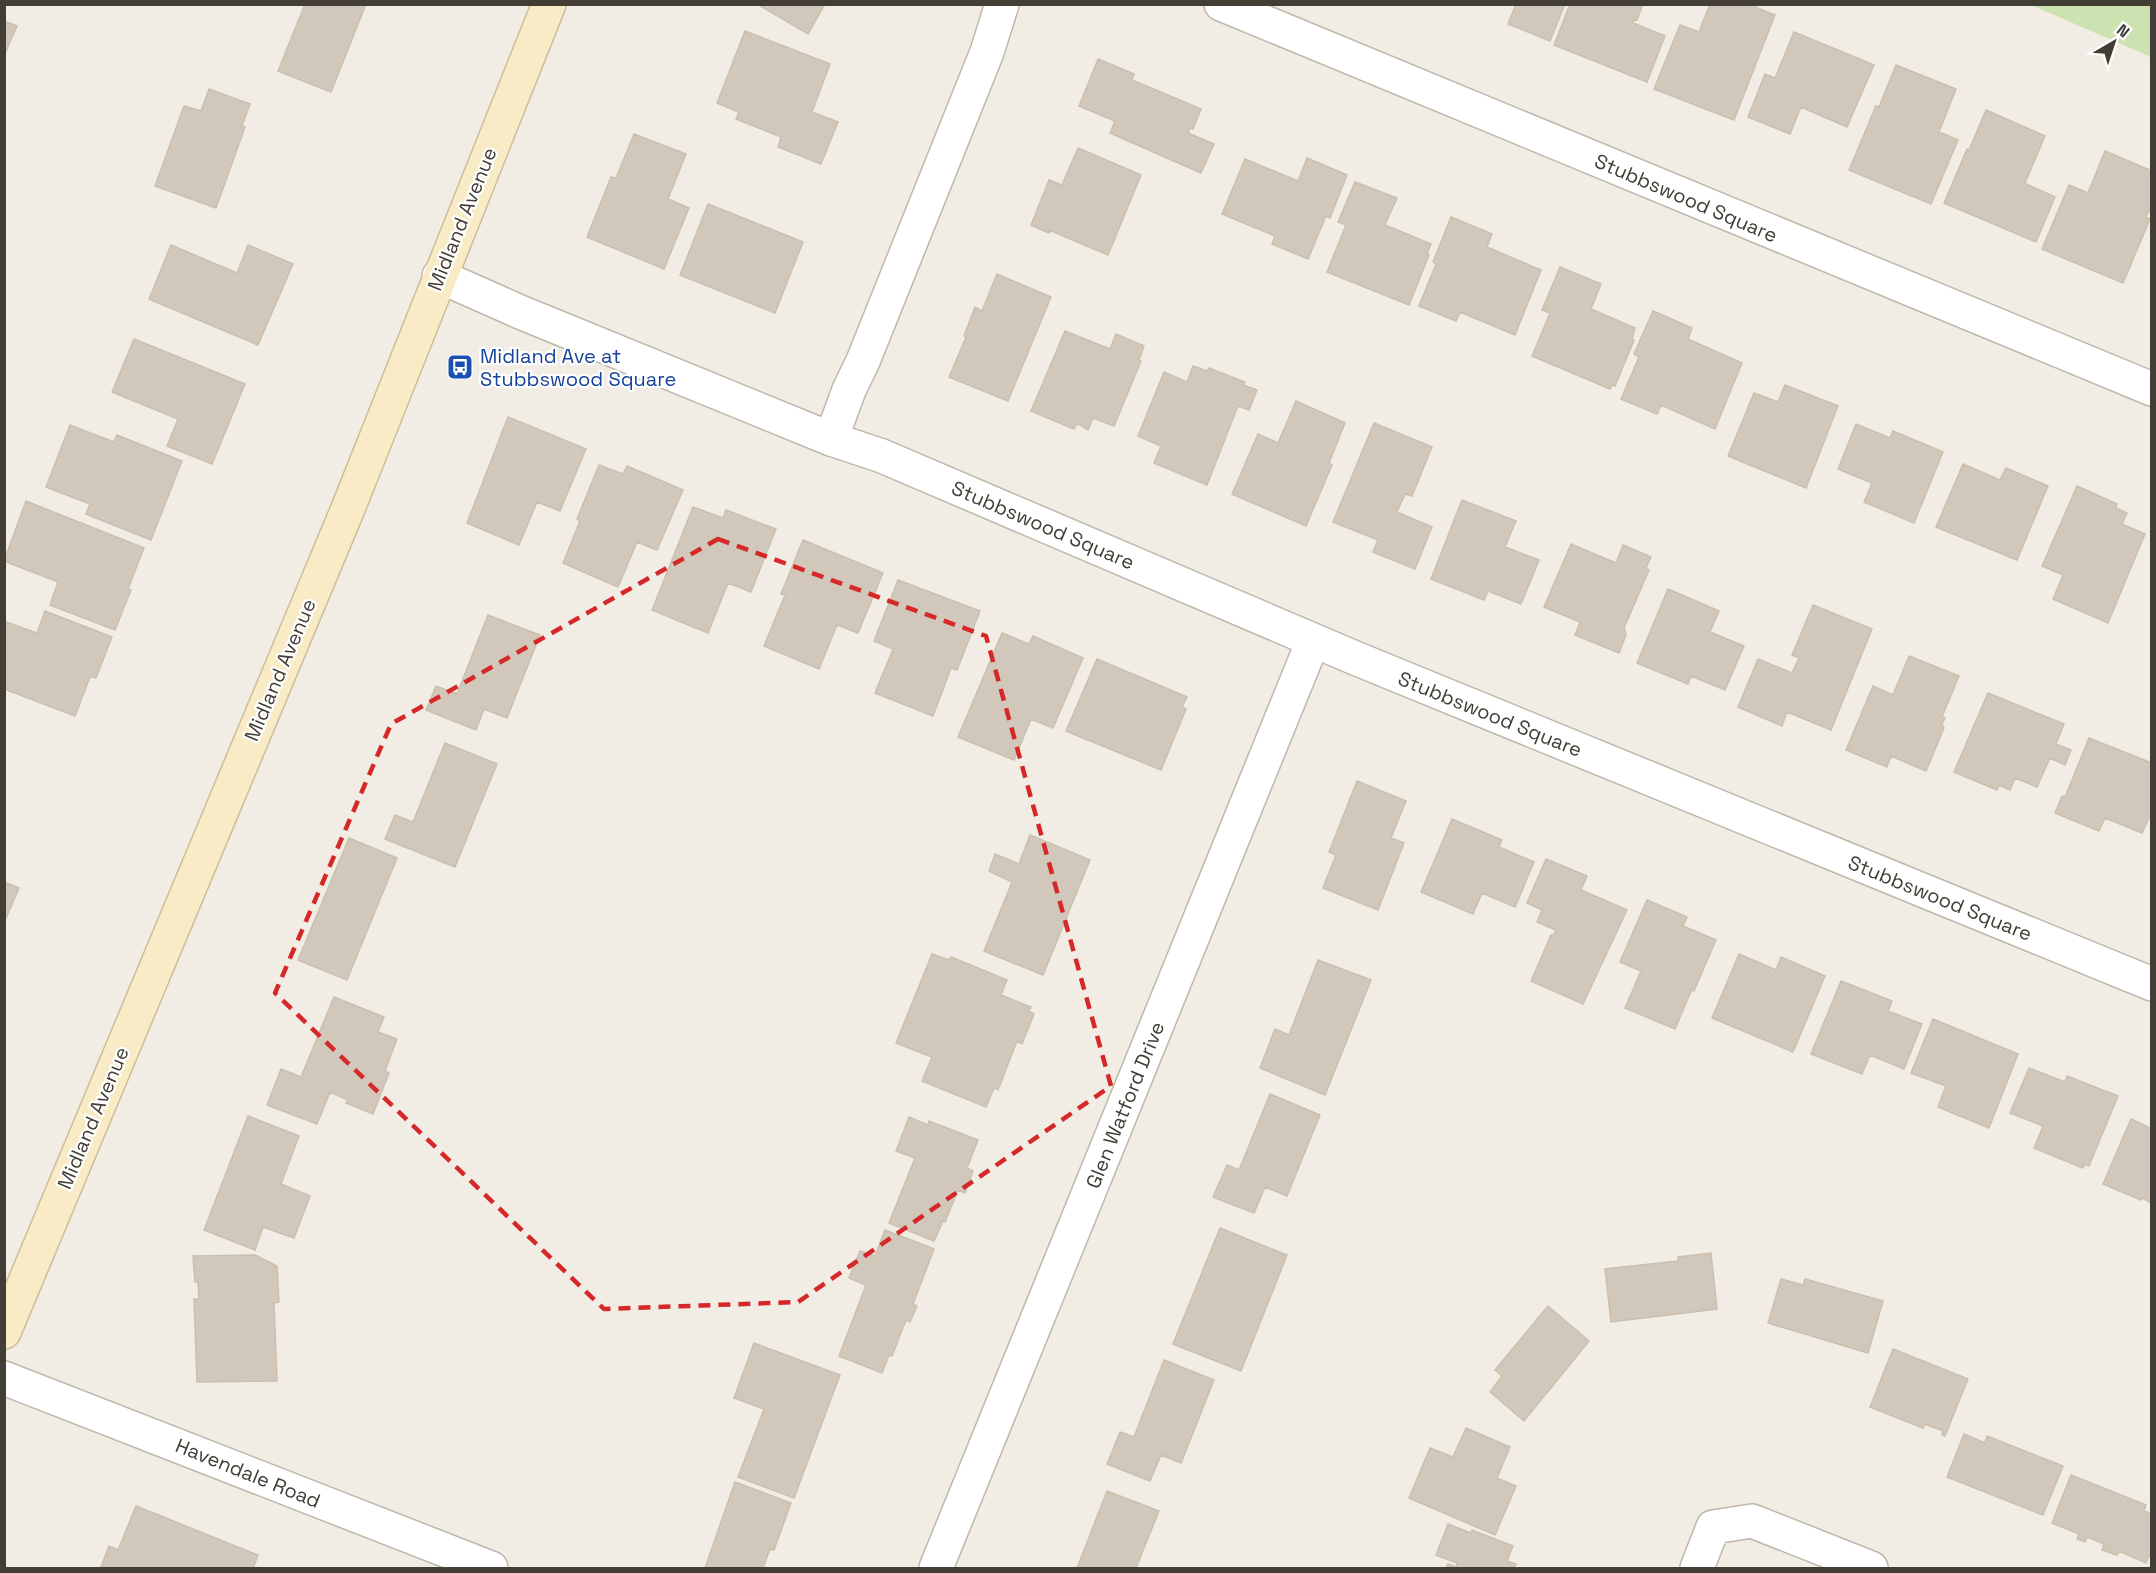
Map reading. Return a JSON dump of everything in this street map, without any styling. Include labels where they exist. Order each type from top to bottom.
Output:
[{"type":"main road","name":"Midland Avenue","points":[[4,1332],[347,511],[549,4]]},
{"type":"street","points":[[831,439],[987,52],[1002,4]]},
{"type":"street","name":"Stubbswood Square","points":[[1221,4],[2151,390]]},
{"type":"street","name":"Stubbswood Square","points":[[439,276],[520,312],[831,439],[882,456],[1313,641],[2151,984]]},
{"type":"street","name":"Glen Watford Drive","points":[[936,1569],[1313,641]]},
{"type":"street","name":"Havendale Road","points":[[4,1378],[491,1569]]},
{"type":"street","points":[[1697,1569],[1713,1527],[1752,1521],[1871,1569]]},
{"type":"highlighted area","points":[[718,539],[986,636],[1111,1086],[798,1302],[604,1309],[275,993],[391,724]]},
{"type":"green space","points":[[2031,5],[2151,5],[2151,57]]},
{"type":"building","points":[[305,4],[366,4],[331,92],[278,71]]},
{"type":"building","points":[[757,4],[825,4],[808,34]]},
{"type":"building","points":[[1516,4],[1565,4],[1550,41],[1508,24]]},
{"type":"building","points":[[1570,4],[1643,4],[1637,20],[1634,19],[1633,23],[1665,36],[1647,82],[1554,45]]},
{"type":"building","points":[[1710,4],[1748,4],[1775,15],[1734,120],[1654,89],[1680,25],[1699,32]]},
{"type":"building","points":[[4,21],[17,26],[4,56]]},
{"type":"building","points":[[745,31],[830,64],[812,112],[838,122],[821,164],[778,147],[781,137],[736,119],[739,112],[717,103]]},
{"type":"building","points":[[1794,32],[1874,65],[1847,127],[1801,107],[1790,134],[1748,117],[1765,74],[1775,78]]},
{"type":"building","points":[[1098,59],[1134,74],[1132,80],[1201,109],[1193,129],[1190,128],[1188,133],[1214,144],[1201,173],[1110,133],[1115,121],[1079,106]]},
{"type":"building","points":[[1896,65],[1956,89],[1939,132],[1958,140],[1931,204],[1849,170]]},
{"type":"building","points":[[209,89],[250,104],[242,126],[245,127],[216,208],[155,186],[184,106],[201,111]]},
{"type":"building","points":[[1986,110],[2045,136],[2025,183],[2022,182],[2055,197],[2036,242],[1944,203]]},
{"type":"building","points":[[634,134],[686,154],[668,199],[689,208],[664,269],[587,237],[611,177],[616,178]]},
{"type":"building","points":[[1078,148],[1141,175],[1108,255],[1049,230],[1049,233],[1031,225],[1049,180],[1062,185]]},
{"type":"building","points":[[2105,151],[2152,171],[2152,205],[2146,217],[2150,219],[2123,283],[2042,249],[2069,185],[2088,193]]},
{"type":"building","points":[[1307,158],[1347,175],[1330,218],[1326,216],[1308,259],[1272,244],[1275,236],[1222,214],[1245,159],[1298,181]]},
{"type":"building","points":[[1355,182],[1397,198],[1385,225],[1431,244],[1427,254],[1429,255],[1409,305],[1327,272],[1346,225],[1338,222]]},
{"type":"building","points":[[708,204],[803,242],[775,313],[680,275]]},
{"type":"building","points":[[1451,217],[1492,234],[1487,247],[1541,270],[1515,335],[1460,312],[1456,321],[1419,306]]},
{"type":"building","points":[[171,245],[237,273],[248,245],[293,264],[258,345],[149,299]]},
{"type":"building","points":[[1560,267],[1601,284],[1591,309],[1635,328],[1632,339],[1634,340],[1615,386],[1612,385],[1610,389],[1532,356],[1550,313],[1542,310]]},
{"type":"building","points":[[997,274],[1051,297],[1008,401],[949,377],[966,337],[964,336],[975,307],[982,311]]},
{"type":"building","points":[[1653,311],[1692,328],[1688,339],[1742,363],[1715,429],[1661,405],[1657,414],[1621,399],[1639,357],[1634,354]]},
{"type":"building","points":[[1065,331],[1110,349],[1116,334],[1144,346],[1139,360],[1141,361],[1114,426],[1093,418],[1088,430],[1077,423],[1074,429],[1031,411]]},
{"type":"building","points":[[134,339],[245,384],[212,464],[167,446],[178,419],[112,392]]},
{"type":"building","points":[[1193,366],[1207,371],[1209,368],[1245,382],[1243,385],[1257,390],[1249,410],[1238,406],[1207,485],[1154,463],[1161,446],[1138,436],[1164,372],[1187,382]]},
{"type":"building","points":[[1785,385],[1838,406],[1806,488],[1728,456],[1754,393],[1778,402]]},
{"type":"building","points":[[1296,401],[1345,423],[1329,463],[1332,465],[1306,526],[1232,494],[1258,434],[1278,443]]},
{"type":"building","points":[[508,417],[586,449],[560,511],[537,502],[519,545],[467,523]]},
{"type":"building","points":[[1374,423],[1432,447],[1412,496],[1405,494],[1397,512],[1432,527],[1415,569],[1373,552],[1378,540],[1333,522]]},
{"type":"building","points":[[1856,424],[1890,438],[1893,431],[1943,452],[1914,523],[1864,502],[1872,483],[1838,469]]},
{"type":"building","points":[[70,425],[114,442],[117,435],[182,461],[151,540],[86,514],[90,504],[46,487]]},
{"type":"building","points":[[1963,464],[2000,480],[2006,468],[2048,486],[2017,560],[1936,527]]},
{"type":"building","points":[[599,465],[623,474],[627,466],[683,490],[657,550],[637,542],[618,587],[563,563],[580,521],[577,519]]},
{"type":"building","points":[[2077,486],[2117,504],[2116,508],[2127,513],[2122,524],[2145,534],[2108,623],[2053,599],[2063,575],[2042,566]]},
{"type":"building","points":[[1462,500],[1516,521],[1505,547],[1539,560],[1521,604],[1488,591],[1484,600],[1431,579]]},
{"type":"building","points":[[26,501],[144,548],[115,630],[50,605],[58,582],[4,561]]},
{"type":"building","points":[[693,507],[723,518],[726,510],[776,529],[751,592],[728,583],[708,633],[652,610]]},
{"type":"building","points":[[803,540],[883,573],[858,633],[837,625],[819,669],[764,646],[785,595],[781,594]]},
{"type":"building","points":[[1571,544],[1616,563],[1623,545],[1651,557],[1646,568],[1649,570],[1624,628],[1626,635],[1619,653],[1575,635],[1580,622],[1544,607]]},
{"type":"building","points":[[898,580],[980,611],[957,670],[951,668],[933,716],[875,693],[893,649],[874,641]]},
{"type":"building","points":[[1668,589],[1719,611],[1710,632],[1744,646],[1725,690],[1691,676],[1688,684],[1637,663]]},
{"type":"building","points":[[1813,605],[1872,629],[1831,730],[1787,712],[1782,726],[1738,707],[1758,659],[1792,673],[1799,658],[1792,655]]},
{"type":"building","points":[[45,611],[112,637],[96,678],[90,677],[75,716],[4,689],[4,621],[37,633]]},
{"type":"building","points":[[488,615],[540,635],[507,718],[484,709],[476,730],[426,710],[436,686],[457,694]]},
{"type":"building","points":[[1002,633],[1029,644],[1033,636],[1083,658],[1053,728],[1031,719],[1014,760],[958,737]]},
{"type":"building","points":[[1909,656],[1959,676],[1942,717],[1945,718],[1942,723],[1944,728],[1926,771],[1891,756],[1887,767],[1846,750],[1873,686],[1893,695]]},
{"type":"building","points":[[1097,659],[1187,697],[1182,707],[1186,709],[1161,770],[1066,731]]},
{"type":"building","points":[[1988,693],[2064,724],[2056,744],[2071,750],[2065,765],[2050,758],[2037,787],[2015,778],[2010,790],[1999,785],[1997,790],[1954,772]]},
{"type":"building","points":[[2089,738],[2152,763],[2152,811],[2142,833],[2105,818],[2099,831],[2055,813],[2062,796],[2065,797]]},
{"type":"building","points":[[445,743],[497,764],[455,867],[385,839],[395,815],[413,822]]},
{"type":"building","points":[[1357,781],[1406,801],[1391,838],[1404,843],[1378,910],[1323,888],[1336,855],[1329,852]]},
{"type":"building","points":[[1452,819],[1502,840],[1499,847],[1534,862],[1515,907],[1482,893],[1473,914],[1421,892]]},
{"type":"building","points":[[1030,835],[1090,860],[1043,975],[984,951],[1012,882],[989,871],[995,854],[1019,864]]},
{"type":"building","points":[[349,838],[397,858],[347,980],[298,960]]},
{"type":"building","points":[[1546,859],[1587,876],[1581,890],[1627,910],[1583,1004],[1531,981],[1551,935],[1553,936],[1556,930],[1537,922],[1542,910],[1527,903]]},
{"type":"building","points":[[4,882],[19,888],[4,923]]},
{"type":"building","points":[[1647,900],[1687,917],[1683,926],[1716,940],[1675,1029],[1625,1008],[1641,971],[1620,962]]},
{"type":"building","points":[[932,954],[949,960],[951,957],[1007,980],[1001,995],[1031,1007],[1029,1011],[1034,1014],[1022,1044],[1017,1041],[998,1090],[994,1088],[986,1107],[922,1081],[932,1057],[896,1043]]},
{"type":"building","points":[[1739,954],[1776,970],[1781,957],[1825,976],[1793,1052],[1712,1018]]},
{"type":"building","points":[[1318,960],[1371,980],[1325,1095],[1260,1068],[1275,1029],[1289,1035]]},
{"type":"building","points":[[1841,981],[1892,1001],[1888,1011],[1922,1024],[1904,1069],[1870,1055],[1862,1074],[1811,1054]]},
{"type":"building","points":[[334,997],[384,1017],[378,1032],[397,1039],[385,1071],[389,1073],[373,1114],[346,1103],[348,1100],[330,1092],[317,1124],[267,1105],[281,1069],[301,1077]]},
{"type":"building","points":[[1933,1019],[2018,1054],[1989,1128],[1938,1107],[1946,1086],[1911,1073]]},
{"type":"building","points":[[2029,1068],[2065,1082],[2067,1076],[2118,1096],[2089,1166],[2085,1164],[2083,1168],[2034,1148],[2043,1126],[2010,1113]]},
{"type":"building","points":[[1270,1094],[1320,1115],[1287,1196],[1265,1187],[1254,1213],[1213,1197],[1227,1165],[1239,1170]]},
{"type":"building","points":[[248,1116],[299,1136],[281,1184],[310,1196],[294,1238],[263,1227],[255,1250],[204,1230]]},
{"type":"building","points":[[909,1117],[928,1125],[929,1121],[978,1140],[967,1168],[973,1171],[965,1193],[958,1190],[945,1222],[943,1221],[934,1241],[889,1223],[915,1158],[896,1151]]},
{"type":"building","points":[[2131,1119],[2152,1129],[2152,1203],[2103,1184]]},
{"type":"building","points":[[1220,1228],[1287,1255],[1241,1371],[1173,1344]]},
{"type":"building","points":[[885,1230],[934,1249],[913,1304],[917,1306],[910,1322],[906,1320],[892,1356],[889,1355],[882,1373],[839,1356],[866,1285],[849,1278],[860,1251],[875,1256]]},
{"type":"building","points":[[1711,1253],[1717,1309],[1611,1322],[1605,1269],[1678,1261],[1678,1257]]},
{"type":"building","points":[[255,1255],[277,1266],[279,1302],[274,1303],[277,1381],[197,1382],[194,1299],[199,1299],[193,1256]]},
{"type":"building","points":[[1781,1279],[1803,1285],[1805,1279],[1883,1301],[1868,1353],[1768,1323]]},
{"type":"building","points":[[1548,1306],[1589,1341],[1524,1421],[1490,1392],[1502,1376],[1495,1370]]},
{"type":"building","points":[[754,1343],[840,1375],[794,1498],[738,1477],[764,1409],[734,1398]]},
{"type":"building","points":[[1893,1349],[1968,1379],[1945,1436],[1942,1435],[1943,1431],[1925,1424],[1923,1428],[1870,1407]]},
{"type":"building","points":[[1164,1360],[1214,1380],[1181,1463],[1161,1455],[1150,1481],[1107,1464],[1120,1432],[1134,1437]]},
{"type":"building","points":[[1466,1428],[1510,1447],[1497,1478],[1516,1486],[1495,1535],[1409,1498],[1430,1448],[1453,1457]]},
{"type":"building","points":[[1964,1434],[1985,1443],[1987,1436],[2063,1466],[2043,1515],[1947,1477]]},
{"type":"building","points":[[2071,1475],[2146,1505],[2144,1511],[2152,1514],[2152,1549],[2146,1563],[2119,1551],[2117,1555],[2102,1550],[2104,1544],[2087,1537],[2085,1542],[2077,1539],[2079,1534],[2052,1523]]},
{"type":"building","points":[[735,1482],[791,1503],[774,1550],[770,1549],[763,1568],[705,1568]]},
{"type":"building","points":[[1107,1491],[1159,1511],[1136,1568],[1077,1568]]},
{"type":"building","points":[[136,1506],[258,1555],[253,1568],[101,1567],[109,1546],[118,1550]]},
{"type":"building","points":[[1448,1524],[1471,1533],[1472,1530],[1513,1546],[1507,1561],[1516,1564],[1514,1568],[1446,1568],[1448,1564],[1456,1567],[1457,1563],[1436,1555]]},
{"type":"place","name":"Midland Ave at Stubbswood Square","points":[[460,367]]}]
